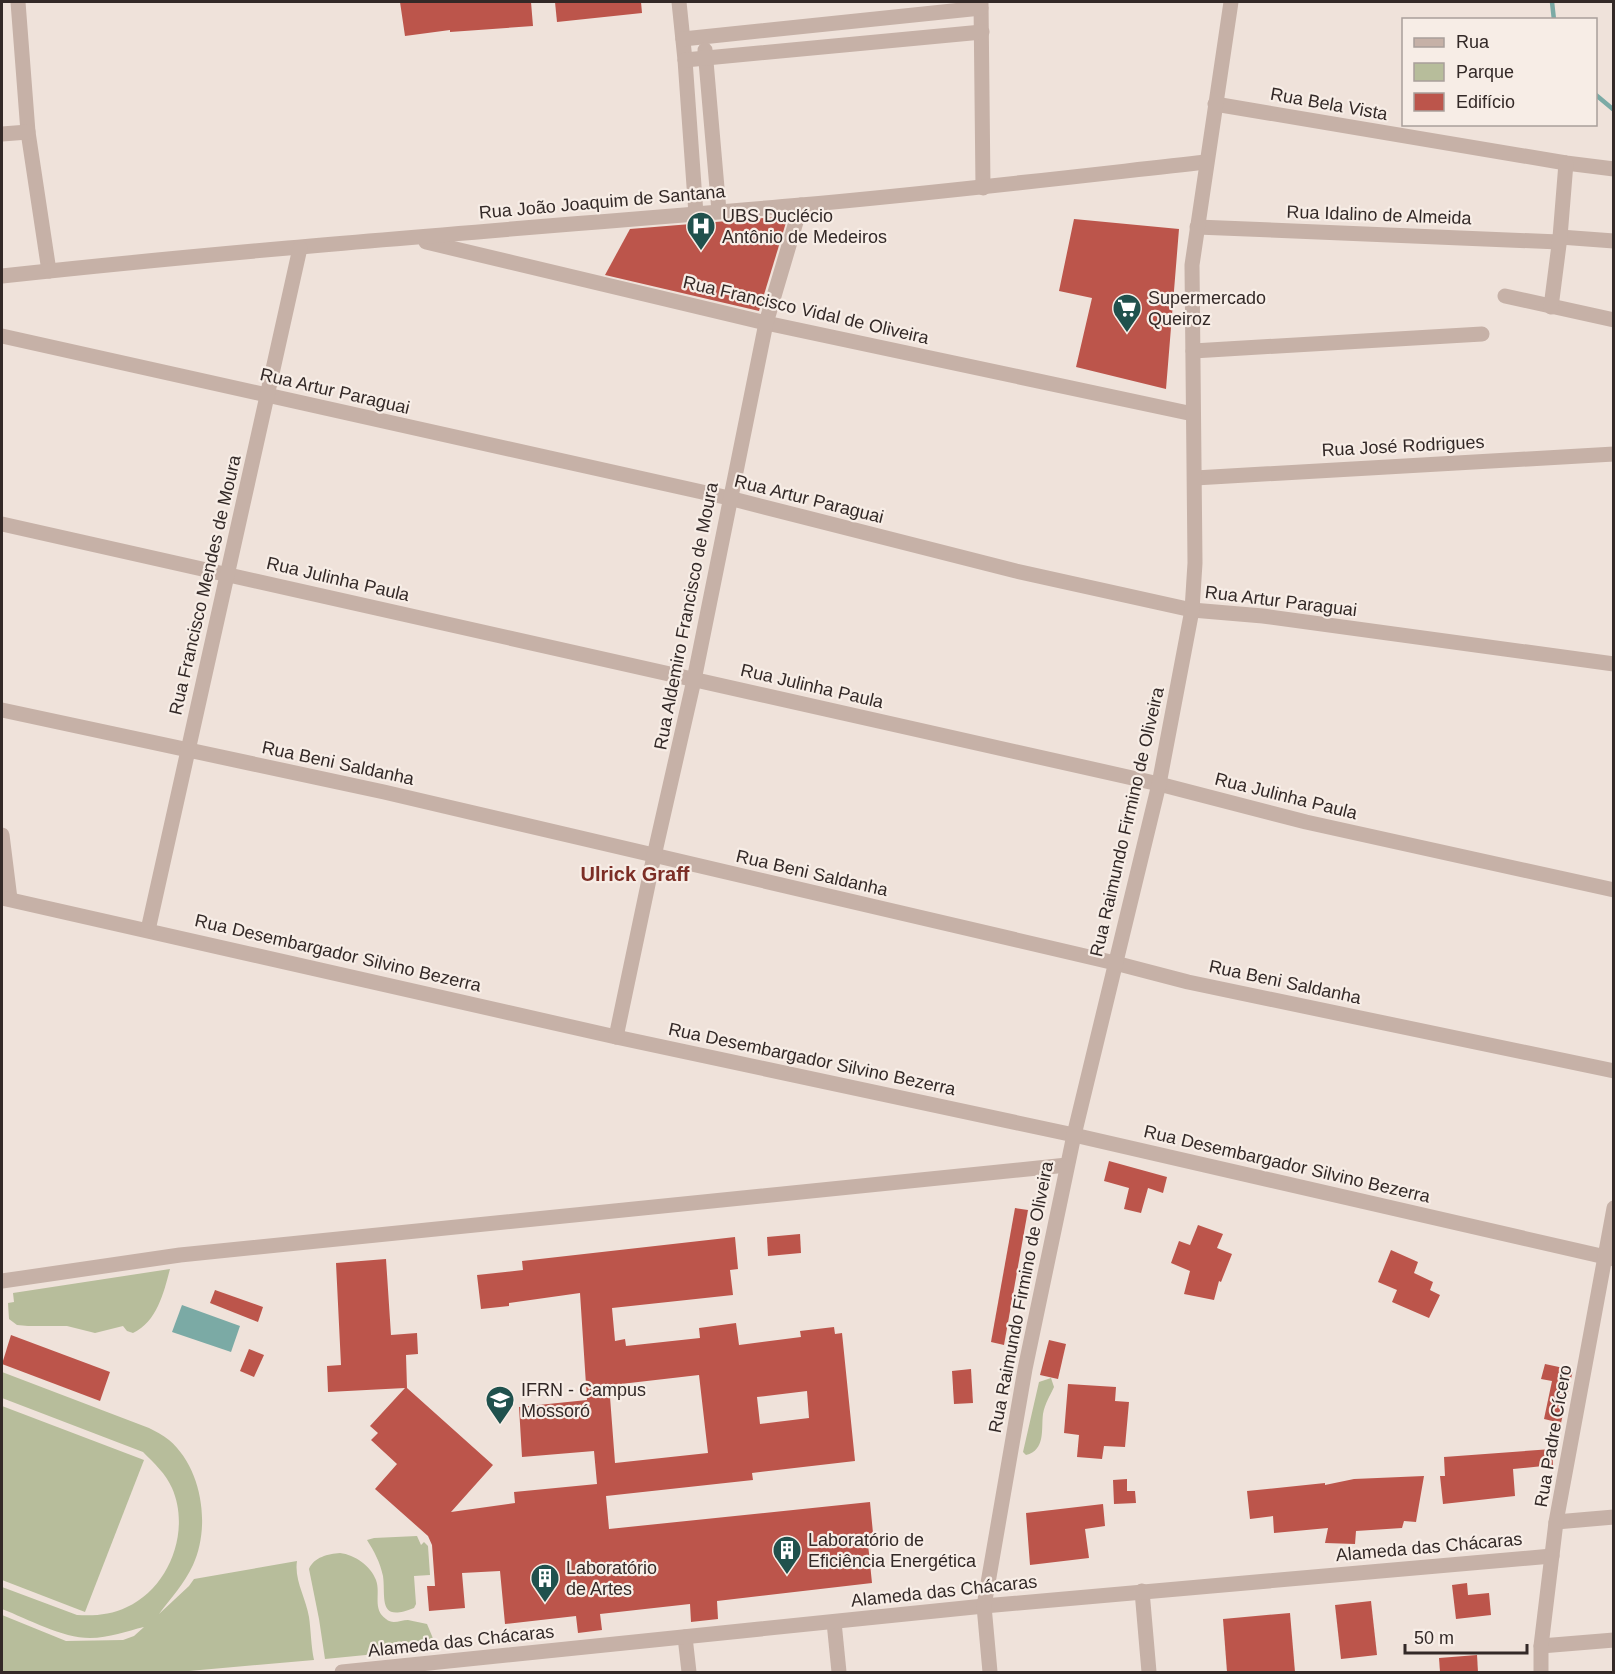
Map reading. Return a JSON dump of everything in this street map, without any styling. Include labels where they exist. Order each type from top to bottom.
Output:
[{"type":"street","points":[[18,2],[28,132],[49,271]]},
{"type":"street","points":[[679,2],[686,60],[696,214]]},
{"type":"street","name":"Rua Raimundo Firmino de Oliveira","points":[[990,1672],[984,1606],[1025,1369],[1074,1135],[1159,784],[1192,610],[1196,563],[1192,265],[1231,2]]},
{"type":"street","points":[[683,39],[981,5],[983,188]]},
{"type":"street","points":[[686,60],[982,32]]},
{"type":"street","points":[[704,37],[719,212]]},
{"type":"street","name":"Rua Bela Vista","points":[[1215,104],[1614,169]]},
{"type":"street","points":[[2,135],[28,132]]},
{"type":"street","name":"Rua João Joaquim de Santana","points":[[2,276],[983,188],[1206,162]]},
{"type":"street","points":[[1551,307],[1566,163]]},
{"type":"street","name":"Rua Aldemiro Francisco de Moura","points":[[616,1037],[694,680],[766,323],[801,205]]},
{"type":"street","name":"Rua Idalino de Almeida","points":[[1197,226],[1614,242]]},
{"type":"street","name":"Rua Francisco Vidal de Oliveira","points":[[411,238],[766,323],[1193,414]]},
{"type":"street","name":"Rua Francisco Mendes de Moura","points":[[148,930],[300,248]]},
{"type":"street","points":[[1505,296],[1614,320]]},
{"type":"street","points":[[1193,351],[1482,334]]},
{"type":"street","name":"Rua Artur Paraguai","points":[[2,336],[729,498],[1016,571],[1192,610],[1263,616],[1614,664]]},
{"type":"street","name":"Rua José Rodrigues","points":[[1195,478],[1614,454]]},
{"type":"street","name":"Rua Julinha Paula","points":[[2,524],[1159,784],[1306,822],[1614,890]]},
{"type":"street","name":"Rua Beni Saldanha","points":[[2,710],[384,792],[1188,982],[1614,1071]]},
{"type":"street","points":[[2,835],[6,899]]},
{"type":"street","name":"Rua Desembargador Silvino Bezerra","points":[[6,899],[616,1037],[1074,1135],[1609,1258]]},
{"type":"street","points":[[2,1281],[180,1255],[1067,1166]]},
{"type":"street","name":"Rua Padre Cícero","points":[[1541,1672],[1541,1646],[1556,1522],[1609,1258],[1614,1208]]},
{"type":"street","points":[[1556,1522],[1614,1517]]},
{"type":"street","name":"Alameda das Chácaras","points":[[342,1672],[984,1606],[1552,1556]]},
{"type":"street","points":[[1142,1591],[1149,1672]]},
{"type":"street","points":[[834,1622],[839,1672]]},
{"type":"street","points":[[686,1637],[689,1672]]},
{"type":"street","points":[[1541,1646],[1614,1640]]},
{"type":"green space","points":[[170,1269],[154,1314],[148,1322],[133,1333],[127,1331],[123,1326],[95,1333],[67,1326],[17,1325],[9,1319],[8,1303],[14,1302],[13,1293]]},
{"type":"green space","points":[[2,1372],[149,1428],[167,1438],[180,1452],[196,1482],[202,1516],[201,1533],[193,1565],[159,1614],[194,1579],[297,1561],[297,1575],[308,1610],[314,1660],[178,1672],[2,1672],[2,1615],[66,1641],[123,1640],[134,1636],[144,1627],[97,1638],[68,1635],[2,1609],[2,1587],[77,1615],[102,1614],[121,1610],[142,1598],[165,1572],[177,1540],[179,1522],[172,1488],[143,1452],[2,1398]]},
{"type":"green space","points":[[1051,1378],[1054,1387],[1043,1414],[1040,1444],[1037,1449],[1026,1455],[1023,1452],[1039,1382]]},
{"type":"green space","points":[[2,1406],[144,1460],[85,1612],[2,1580]]},
{"type":"green space","points":[[417,1536],[421,1545],[424,1542],[428,1546],[430,1575],[414,1576],[416,1604],[414,1608],[394,1612],[386,1606],[382,1571],[367,1540]]},
{"type":"green space","points":[[340,1553],[351,1556],[370,1570],[376,1580],[379,1611],[386,1619],[391,1622],[408,1620],[427,1624],[437,1648],[325,1659],[309,1569],[318,1559]]},
{"type":"water","points":[[182,1305],[240,1326],[231,1352],[172,1332]]},
{"type":"building","points":[[400,2],[531,2],[533,26],[450,32],[450,30],[405,36]]},
{"type":"building","points":[[555,2],[641,2],[642,13],[557,22]]},
{"type":"building","name":"UBS Duclécio Antônio de Medeiros","points":[[788,216],[759,311],[605,275],[630,229]]},
{"type":"building","name":"Supermercado Queiroz","points":[[1074,219],[1179,229],[1166,389],[1076,367],[1092,298],[1059,291]]},
{"type":"building","points":[[1109,1161],[1167,1177],[1163,1193],[1148,1188],[1141,1213],[1124,1209],[1129,1188],[1104,1181]]},
{"type":"building","points":[[1015,1208],[1028,1210],[1004,1345],[991,1342]]},
{"type":"building","points":[[1198,1225],[1223,1234],[1217,1248],[1232,1254],[1221,1282],[1219,1281],[1214,1300],[1184,1294],[1190,1271],[1171,1263],[1179,1241],[1190,1245]]},
{"type":"building","points":[[800,1234],[801,1253],[768,1256],[767,1237]]},
{"type":"building","points":[[735,1237],[738,1269],[730,1270],[733,1295],[612,1308],[615,1341],[625,1339],[626,1346],[700,1338],[699,1328],[736,1323],[739,1345],[801,1337],[800,1331],[834,1327],[835,1334],[842,1333],[855,1461],[752,1473],[753,1480],[606,1496],[609,1529],[870,1502],[873,1533],[867,1534],[872,1583],[717,1601],[718,1619],[691,1622],[690,1604],[600,1614],[602,1630],[578,1633],[576,1616],[505,1624],[500,1571],[462,1573],[465,1608],[429,1611],[427,1586],[435,1586],[432,1545],[428,1536],[375,1489],[397,1464],[371,1440],[378,1433],[370,1426],[405,1388],[328,1392],[327,1366],[341,1365],[336,1263],[386,1259],[391,1335],[417,1333],[418,1354],[406,1355],[407,1388],[493,1465],[451,1512],[515,1503],[514,1492],[597,1484],[594,1451],[522,1457],[519,1407],[587,1400],[580,1293],[481,1309],[477,1275],[523,1270],[522,1261]],"holes":[[[699,1375],[708,1453],[615,1463],[610,1397],[613,1397],[612,1385]],[[807,1391],[809,1418],[760,1424],[757,1397]]]},
{"type":"building","points":[[1391,1250],[1418,1262],[1414,1273],[1433,1282],[1430,1290],[1440,1295],[1429,1318],[1392,1302],[1397,1290],[1378,1282]]},
{"type":"building","points":[[215,1290],[263,1307],[258,1322],[210,1303]]},
{"type":"building","points":[[11,1335],[110,1372],[100,1401],[2,1364]]},
{"type":"building","points":[[1049,1340],[1066,1344],[1058,1379],[1040,1375]]},
{"type":"building","points":[[249,1349],[264,1355],[254,1377],[240,1371]]},
{"type":"building","points":[[1545,1364],[1573,1370],[1561,1423],[1544,1419],[1552,1381],[1541,1379]]},
{"type":"building","points":[[971,1369],[973,1403],[954,1404],[952,1371]]},
{"type":"building","points":[[1068,1384],[1116,1387],[1115,1401],[1129,1402],[1125,1447],[1104,1446],[1102,1459],[1077,1457],[1079,1435],[1064,1433]]},
{"type":"building","points":[[1552,1449],[1553,1465],[1513,1469],[1515,1496],[1443,1504],[1440,1476],[1445,1476],[1444,1457]]},
{"type":"building","points":[[1424,1476],[1416,1522],[1404,1521],[1402,1528],[1356,1531],[1355,1544],[1325,1543],[1328,1528],[1274,1533],[1273,1516],[1250,1519],[1247,1491],[1325,1483],[1325,1485],[1354,1479]]},
{"type":"building","points":[[1127,1479],[1127,1491],[1135,1491],[1136,1503],[1114,1504],[1113,1480]]},
{"type":"building","points":[[1103,1504],[1105,1526],[1085,1529],[1089,1558],[1030,1565],[1026,1513]]},
{"type":"building","points":[[1467,1583],[1468,1595],[1489,1593],[1491,1615],[1456,1619],[1452,1585]]},
{"type":"building","points":[[1371,1601],[1377,1655],[1341,1659],[1335,1605]]},
{"type":"building","points":[[1290,1613],[1295,1672],[1227,1672],[1223,1619]]},
{"type":"building","points":[[1477,1655],[1478,1672],[1440,1672],[1439,1658]]},
{"type":"waterway","points":[[1552,2],[1554,18]]},
{"type":"waterway","points":[[1597,96],[1614,110]]},
{"type":"place","name":"UBS Duclécio Antônio de Medeiros","points":[[701,252]]},
{"type":"place","name":"Supermercado Queiroz","points":[[1127,334]]},
{"type":"place","name":"IFRN - Campus Mossoró","points":[[500,1426]]},
{"type":"place","name":"Laboratório de Eficiência Energética","points":[[787,1576]]},
{"type":"place","name":"Laboratório de Artes","points":[[545,1604]]},
{"type":"district","name":"Ulrick Graff","points":[[635,874]]}]
